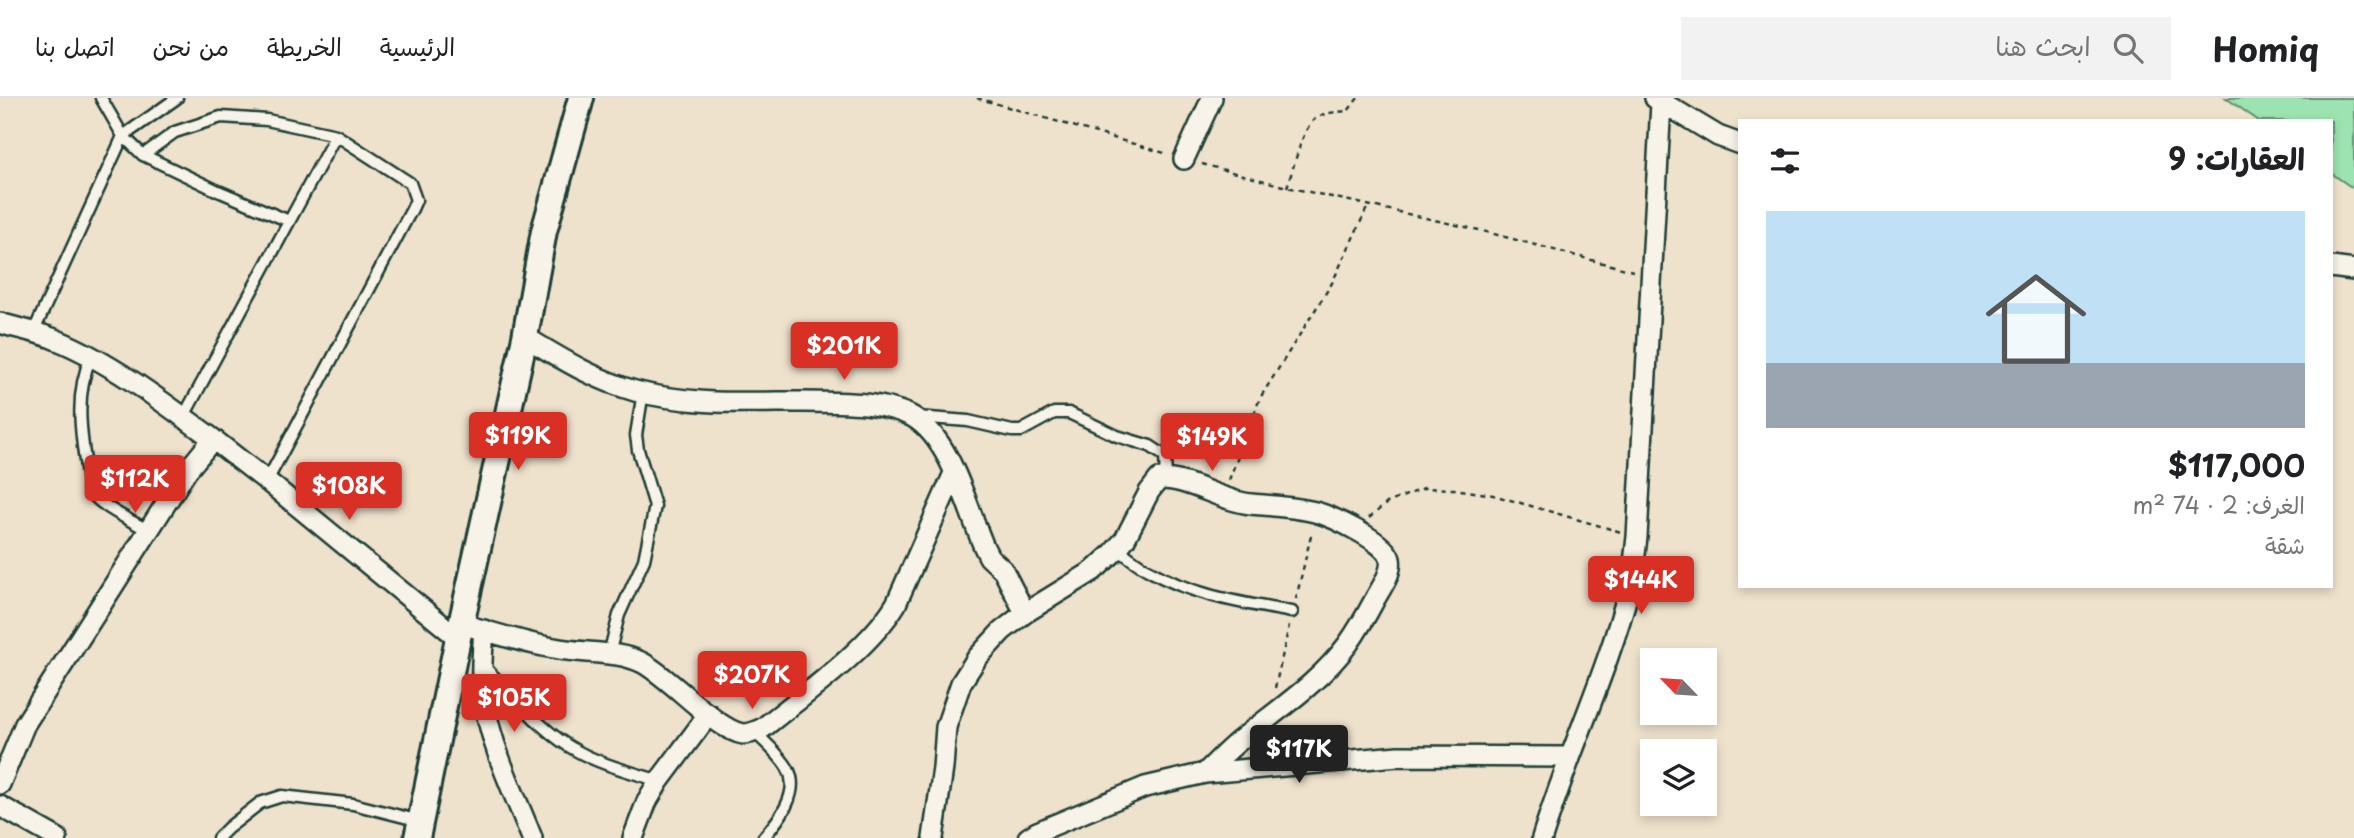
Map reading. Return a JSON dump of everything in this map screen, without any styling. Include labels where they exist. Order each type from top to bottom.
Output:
[{"type":"street","points":[[419,829],[467,631],[544,231],[581,98]]},
{"type":"street","points":[[1184,159],[1212,98]]},
{"type":"street","points":[[1542,838],[1600,681],[1630,584],[1637,537],[1647,375],[1658,100],[1718,136],[1738,143]]},
{"type":"street","points":[[2333,267],[2354,270]]},
{"type":"street","points":[[0,323],[56,339],[91,357],[184,416],[467,631],[550,648],[609,654],[642,663],[675,685],[728,730],[747,734],[763,728],[801,698],[884,624],[896,604],[954,473]]},
{"type":"street","points":[[525,337],[589,374],[643,392],[675,399],[866,404],[890,408],[913,417],[930,431],[942,446],[984,547],[989,557],[1003,570],[1025,613]]},
{"type":"street","points":[[0,784],[25,724],[186,472],[213,439]]},
{"type":"street","points":[[933,838],[946,727],[961,683],[977,658],[1002,631],[1025,613],[1093,571],[1117,548],[1134,523],[1155,481],[1159,479],[1177,480],[1222,498],[1245,503],[1317,513],[1355,530],[1385,550],[1391,558],[1390,569],[1382,587],[1347,645],[1319,676],[1287,705],[1242,738],[1205,773]]},
{"type":"street","points":[[467,631],[481,666],[485,708],[499,758],[532,838]]},
{"type":"street","points":[[633,838],[647,801],[659,781],[709,714]]},
{"type":"street","points":[[1028,838],[1145,787],[1205,773],[1398,756],[1570,757]]},
{"type":"street","points":[[0,806],[27,830],[57,838]]},
{"type":"lane","points":[[101,98],[122,136],[143,155],[289,221]]},
{"type":"lane","points":[[33,333],[122,136],[177,98]]},
{"type":"lane","points":[[143,155],[175,132],[221,117],[267,120],[336,135],[410,183],[416,200],[267,481]]},
{"type":"lane","points":[[184,416],[336,135]]},
{"type":"lane","points":[[91,357],[79,396],[91,495],[149,531]]},
{"type":"lane","points":[[609,654],[619,615],[644,560],[655,506],[636,435],[643,392]]},
{"type":"lane","points":[[913,417],[968,421],[1021,431],[1054,413],[1069,413],[1117,436],[1159,450],[1165,456],[1166,478]]},
{"type":"lane","points":[[1117,548],[1147,570],[1187,588],[1222,599],[1292,612]]},
{"type":"lane","points":[[481,666],[542,726],[576,751],[596,761],[659,781]]},
{"type":"lane","points":[[754,732],[781,759],[788,769],[791,784],[789,800],[763,838]]},
{"type":"lane","points":[[218,838],[260,803],[282,796],[353,804],[419,829]]},
{"type":"path","points":[[977,98],[1287,187],[1479,230],[1652,283]]},
{"type":"path","points":[[1287,187],[1297,163],[1298,149],[1312,120],[1324,114],[1348,111],[1358,98]]},
{"type":"path","points":[[1222,498],[1260,398],[1332,283],[1368,206]]},
{"type":"path","points":[[1355,530],[1387,503],[1424,488],[1493,495],[1637,537]]},
{"type":"green space","points":[[2226,98],[2354,98],[2354,189],[2333,174],[2333,119],[2256,119]]}]
